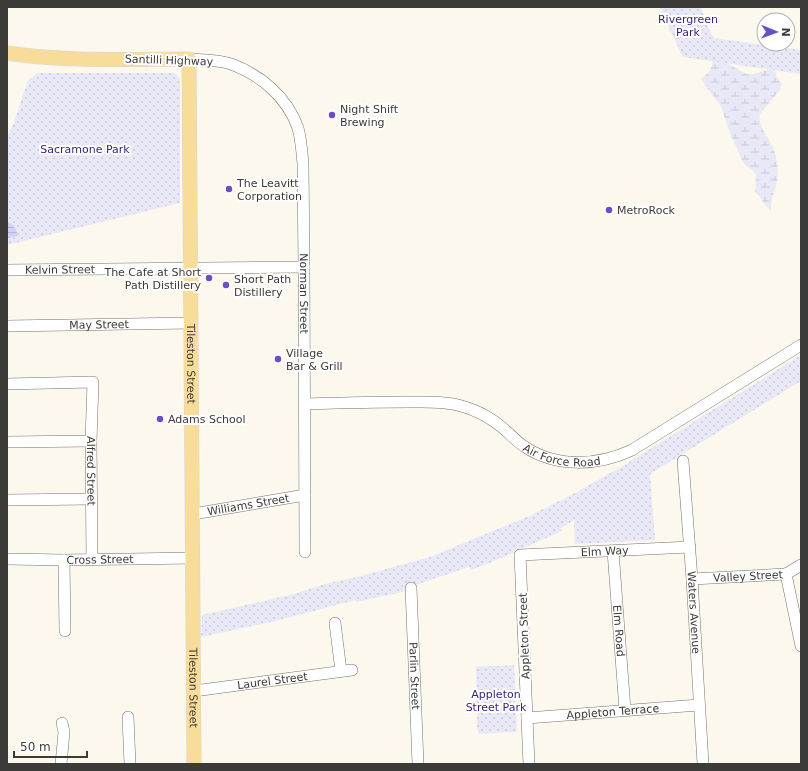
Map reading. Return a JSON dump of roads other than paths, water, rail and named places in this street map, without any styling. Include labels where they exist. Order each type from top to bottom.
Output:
[{"type":"main road","name":"Santilli Highway","points":[[7,53],[73,59],[189,59]]},
{"type":"main road","name":"Tileston Street","points":[[189,59],[194,764]]},
{"type":"street","name":"Santilli Highway","points":[[189,59],[230,64],[255,75],[269,86],[282,99],[298,128],[302,155]]},
{"type":"street","name":"Norman Street","points":[[302,155],[305,552]]},
{"type":"street","name":"Kelvin Street","points":[[7,270],[304,267]]},
{"type":"street","name":"May Street","points":[[7,326],[191,323]]},
{"type":"street","name":"Air Force Road","points":[[305,404],[386,402],[451,403],[477,411],[525,447],[548,458],[576,463],[592,462],[614,458],[632,450],[801,345]]},
{"type":"street","name":"Alfred Street","points":[[7,384],[93,382],[91,441],[92,559]]},
{"type":"street","points":[[7,442],[91,441]]},
{"type":"street","name":"Waters Avenue","points":[[683,462],[690,547],[703,764]]},
{"type":"street","name":"Williams Street","points":[[192,514],[305,495]]},
{"type":"street","points":[[7,500],[91,499]]},
{"type":"street","name":"Elm Way","points":[[520,556],[690,547]]},
{"type":"street","name":"Elm Road","points":[[613,551],[625,710]]},
{"type":"street","name":"Appleton Street","points":[[520,556],[529,764]]},
{"type":"street","name":"Cross Street","points":[[7,559],[64,560],[193,558]]},
{"type":"street","points":[[64,560],[65,631]]},
{"type":"street","name":"Valley Street","points":[[692,579],[786,574],[801,564]]},
{"type":"street","points":[[786,574],[801,646]]},
{"type":"street","name":"Parlin Street","points":[[412,588],[418,764]]},
{"type":"street","name":"Laurel Street","points":[[194,692],[347,671],[335,624]]},
{"type":"street","name":"Appleton Terrace","points":[[527,718],[699,705]]},
{"type":"street","points":[[128,717],[130,764]]},
{"type":"street","points":[[61,764],[64,732],[62,722]]},
{"type":"water","points":[[7,222],[14,227],[18,236],[7,238]]},
{"type":"place","name":"Night Shift Brewing","points":[[332,115]]},
{"type":"place","name":"The Leavitt Corporation","points":[[229,189]]},
{"type":"place","name":"MetroRock","points":[[609,210]]},
{"type":"place","name":"The Cafe at Short Path Distillery","points":[[209,278]]},
{"type":"place","name":"Short Path Distillery","points":[[226,285]]},
{"type":"place","name":"Village Bar & Grill","points":[[278,359]]},
{"type":"place","name":"Adams School","points":[[160,419]]},
{"type":"park label","name":"Rivergreen Park","points":[[688,25]]},
{"type":"park label","name":"Sacramone Park","points":[[85,149]]},
{"type":"park label","name":"Appleton Street Park","points":[[496,700]]}]
